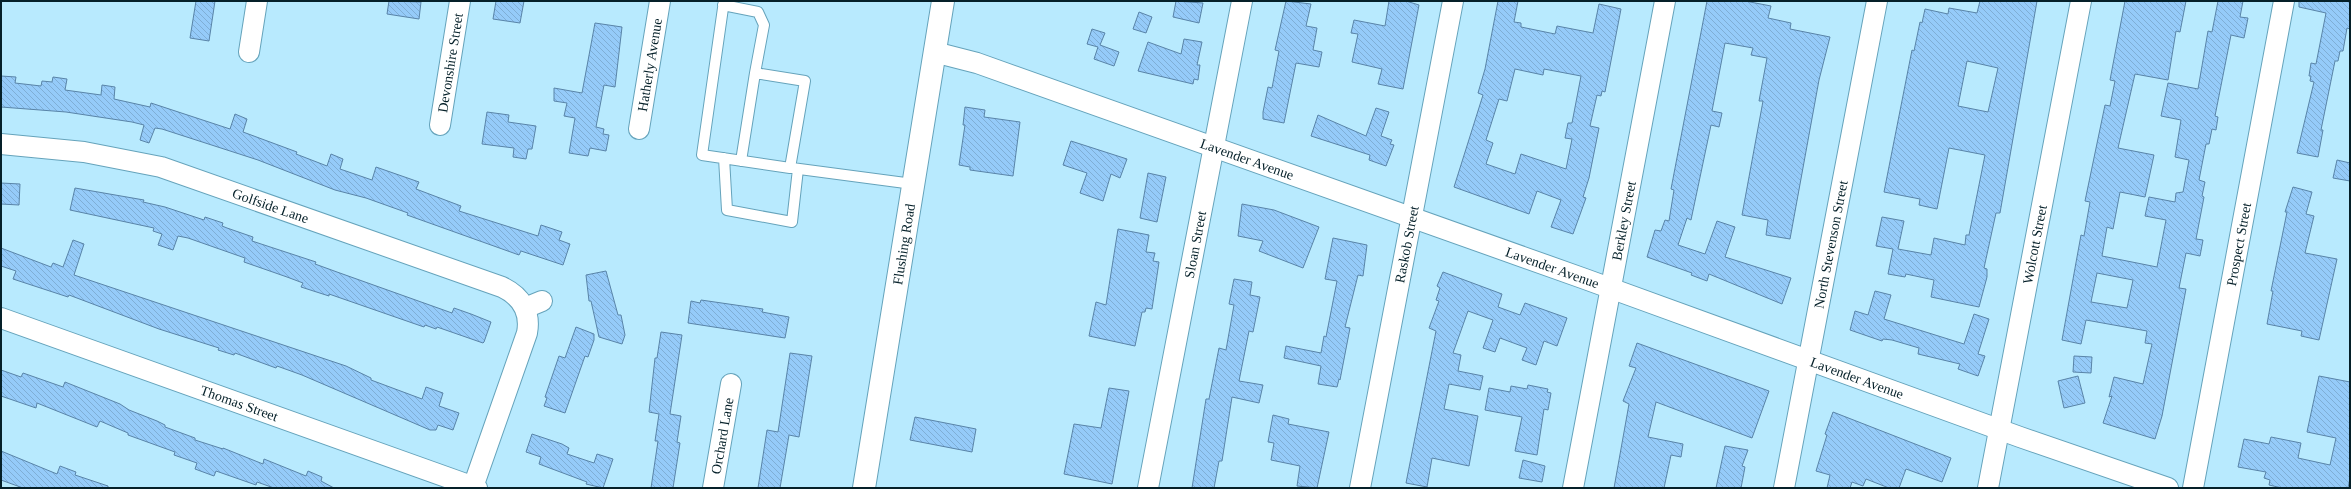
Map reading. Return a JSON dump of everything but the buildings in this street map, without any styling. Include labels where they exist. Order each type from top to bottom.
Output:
[{"type":"main road","name":"Flushing Road","points":[[864,488],[943,1]]},
{"type":"street","points":[[249,52],[257,1]]},
{"type":"street","name":"Devonshire Street","points":[[440,124],[460,1]]},
{"type":"street","name":"Hatherly Avenue","points":[[639,129],[660,1]]},
{"type":"street","name":"Sloan Street","points":[[1148,488],[1242,1]]},
{"type":"street","name":"Raskob Street","points":[[1360,488],[1454,1]]},
{"type":"street","name":"Berkley Street","points":[[1573,488],[1665,1]]},
{"type":"street","name":"North Stevenson Street","points":[[1784,488],[1877,1]]},
{"type":"street","name":"Wolcott Street","points":[[1988,488],[2081,1]]},
{"type":"street","name":"Prospect Street","points":[[2193,488],[2284,1]]},
{"type":"street","name":"Lavender Avenue","points":[[934,52],[977,63],[2168,488]]},
{"type":"street","name":"Golfside Lane","points":[[1,144],[84,152],[166,169],[502,287],[516,296],[534,304],[528,321],[527,333],[475,487]]},
{"type":"street","name":"Thomas Street","points":[[1,318],[475,487]]},
{"type":"street","name":"Orchard Lane","points":[[712,488],[731,384]]},
{"type":"lane","points":[[741,161],[764,25],[758,12],[724,3],[702,155],[724,158],[741,161],[794,169],[913,184]]},
{"type":"lane","points":[[724,158],[727,210],[792,222],[794,169],[805,81],[755,73]]}]
